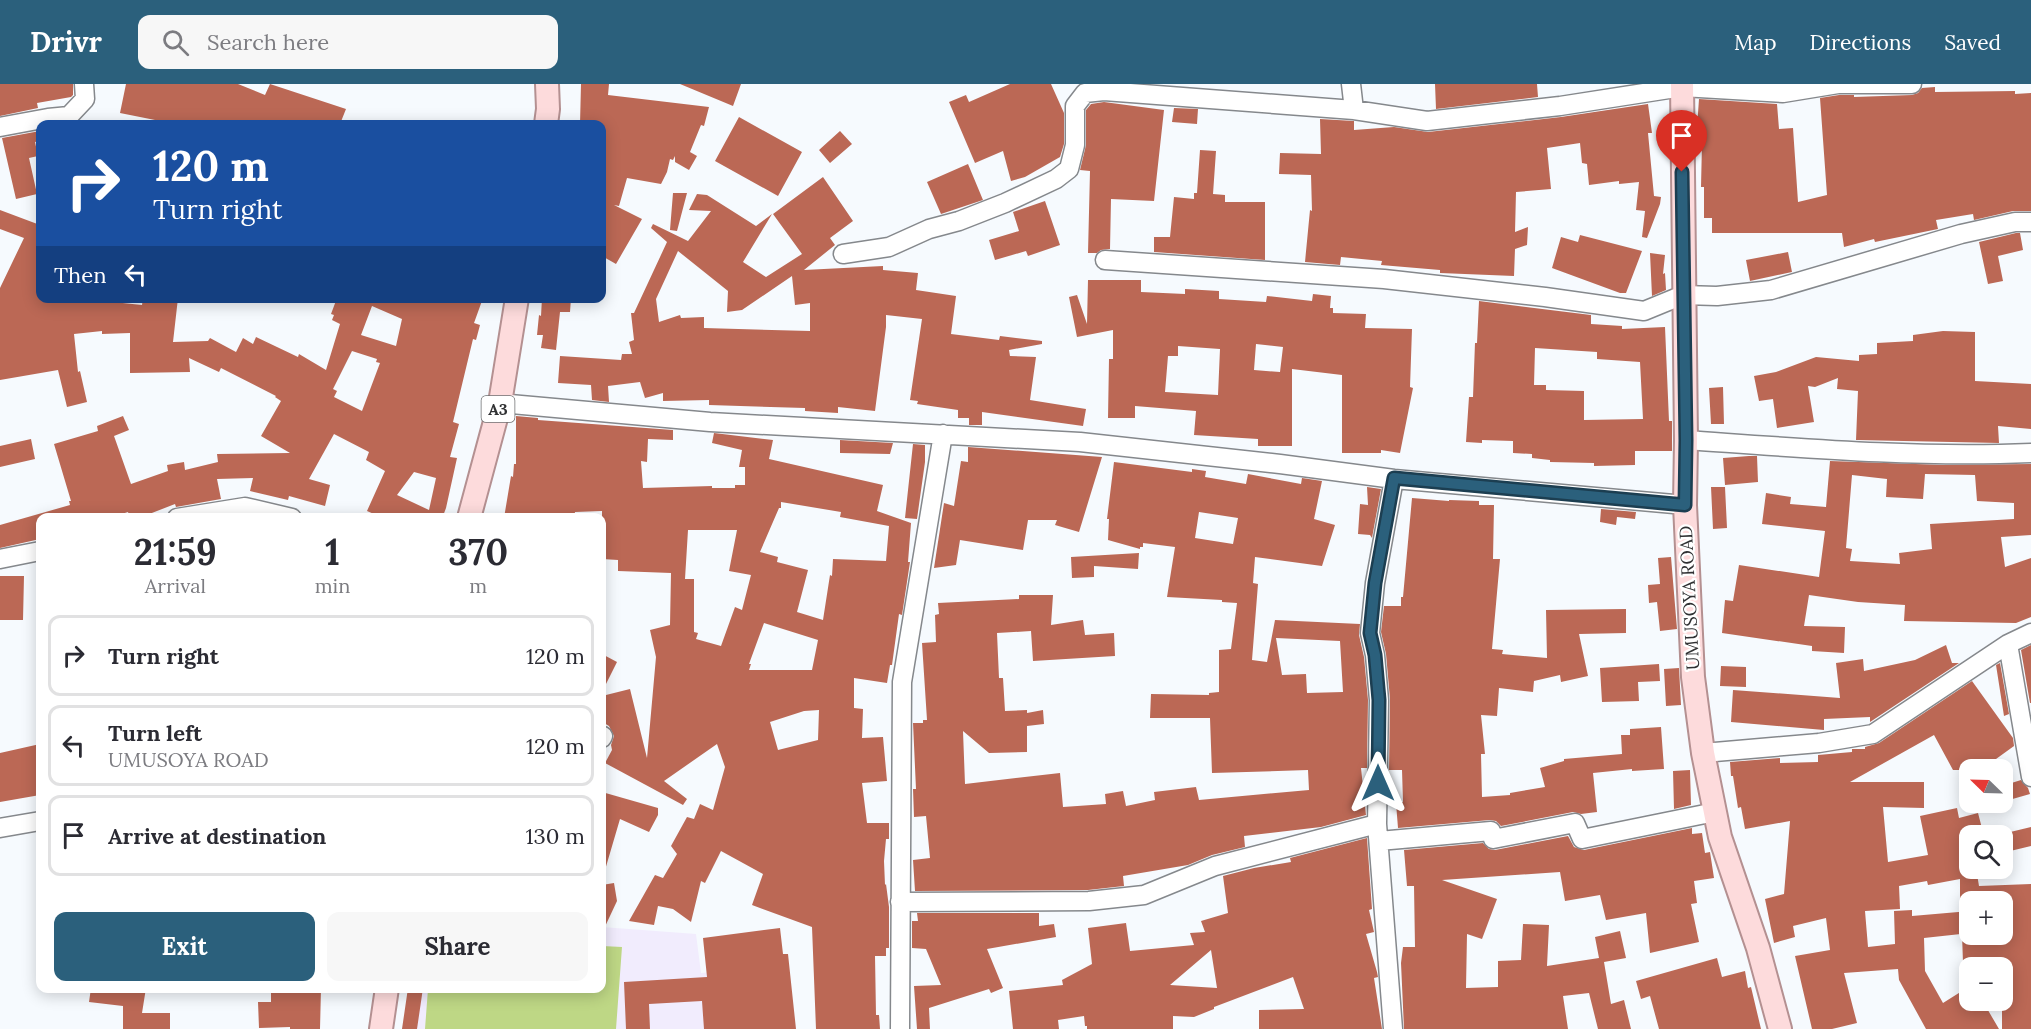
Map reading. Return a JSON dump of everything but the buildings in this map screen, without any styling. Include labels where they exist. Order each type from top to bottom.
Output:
[{"type":"main road","points":[[547,84],[547,120]]},
{"type":"main road","name":"UMUSOYA ROAD","points":[[1682,86],[1685,505],[1693,677],[1703,753],[1720,837],[1758,948],[1780,1029]]},
{"type":"main road","name":"A3","points":[[470,513],[500,403],[516,303]]},
{"type":"main road","points":[[381,1029],[386,993]]},
{"type":"street","points":[[38,120],[69,116],[85,99],[84,84]]},
{"type":"street","points":[[1351,84],[1354,110]]},
{"type":"street","points":[[843,254],[890,247],[929,229],[959,221],[1005,203],[1056,179],[1069,169],[1075,145],[1075,106],[1085,93],[1104,91],[1354,110],[1427,121],[1560,106],[1682,86],[1783,93],[1838,84],[1912,84]]},
{"type":"street","points":[[0,128],[36,120]]},
{"type":"street","points":[[1106,260],[1384,279],[1545,297],[1644,311],[1683,295],[1717,296],[1771,290],[1961,234],[2015,222],[2031,222]]},
{"type":"street","points":[[500,403],[710,422],[1080,442],[1394,478],[1685,505]]},
{"type":"street","points":[[900,1029],[902,681],[943,434]]},
{"type":"street","points":[[1686,440],[1810,449],[1953,455],[2031,453]]},
{"type":"street","points":[[1393,1029],[1378,833],[1379,700],[1375,655],[1370,633],[1375,583],[1394,478]]},
{"type":"street","points":[[207,513],[244,507],[270,513]]},
{"type":"street","points":[[0,559],[36,551]]},
{"type":"street","points":[[1703,753],[1819,743],[1873,734],[2008,644],[2031,633]]},
{"type":"street","points":[[2008,644],[2031,777]]},
{"type":"street","points":[[900,902],[1089,901],[1144,895],[1215,866],[1378,833],[1491,831],[1493,839],[1575,823],[1582,839],[1715,812]]},
{"type":"street","points":[[0,828],[36,822]]},
{"type":"shaded area","points":[[606,927],[696,934],[701,973],[737,970],[744,1029],[409,1029],[415,993],[606,993]]},
{"type":"green space","points":[[606,946],[622,947],[616,1029],[425,1029],[428,993],[606,993]]},
{"type":"route","points":[[1378,783],[1379,700],[1375,655],[1370,633],[1375,583],[1394,478],[1685,505],[1682,172]]}]
